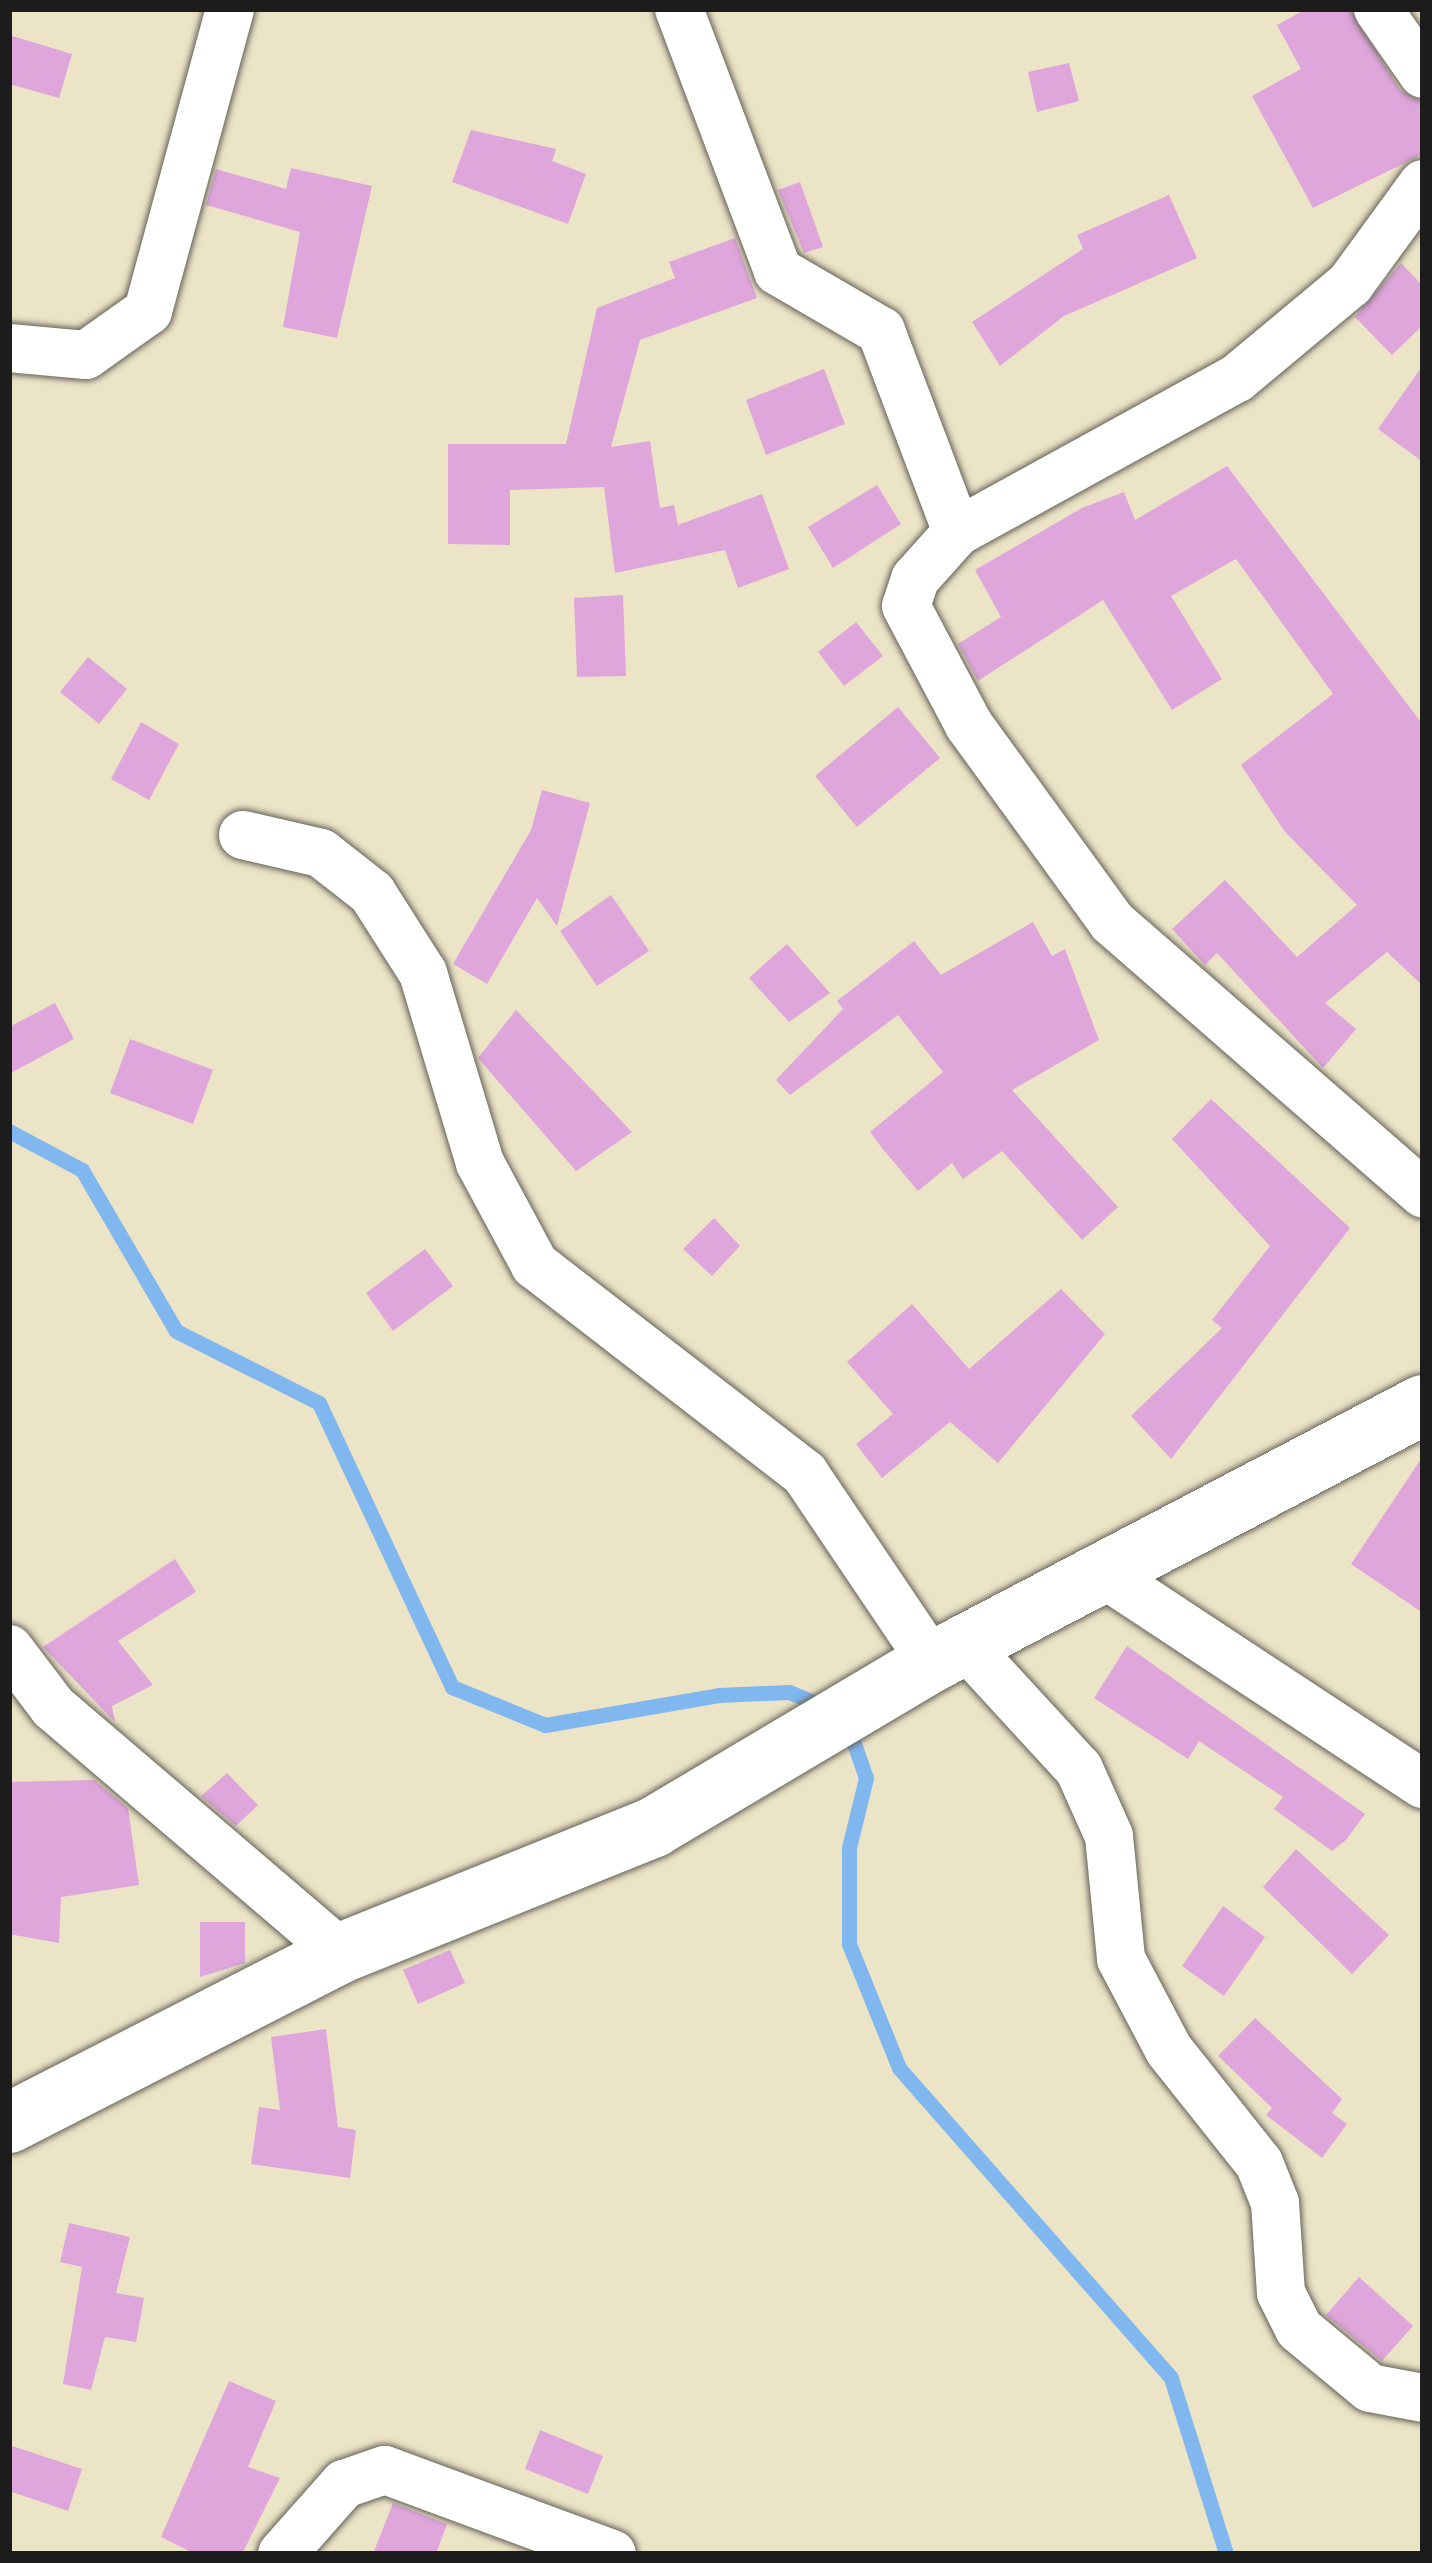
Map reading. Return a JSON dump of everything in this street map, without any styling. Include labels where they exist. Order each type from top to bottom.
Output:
[{"type":"street","points":[[9,348],[86,355],[148,311],[228,47],[230,9]]},
{"type":"street","points":[[680,9],[778,271],[881,331],[957,532]]},
{"type":"street","points":[[1378,9],[1423,74]]},
{"type":"street","points":[[1423,184],[1350,284],[1238,378],[957,532],[915,578],[906,606],[969,725],[1112,922],[1423,1193]]},
{"type":"street","points":[[243,835],[321,853],[372,892],[423,974],[480,1163],[535,1265],[805,1474],[948,1653],[1079,1769],[1108,1836],[1121,1959],[1168,2050],[1258,2163],[1275,2203],[1281,2293],[1299,2329],[1370,2388],[1423,2398]]},
{"type":"street","points":[[9,2122],[340,1953],[654,1827],[948,1653],[1423,1405]]},
{"type":"street","points":[[1104,1574],[1423,1784]]},
{"type":"street","points":[[9,1649],[52,1708],[340,1953]]},
{"type":"street","points":[[283,2554],[344,2484],[385,2470],[612,2554]]},
{"type":"building","points":[[1306,9],[1350,9],[1400,90],[1423,102],[1423,154],[1313,208],[1252,96],[1301,69],[1277,25]]},
{"type":"building","points":[[9,35],[72,54],[59,98],[9,84]]},
{"type":"building","points":[[1069,63],[1079,101],[1037,112],[1028,72]]},
{"type":"building","points":[[471,130],[556,149],[552,161],[586,174],[568,224],[452,182]]},
{"type":"building","points":[[291,168],[372,186],[337,338],[283,327],[300,232],[206,205],[216,169],[286,189]]},
{"type":"building","points":[[800,182],[823,247],[804,253],[778,190]]},
{"type":"building","points":[[1169,195],[1197,258],[1064,316],[1000,366],[972,322],[1083,249],[1077,235]]},
{"type":"building","points":[[735,238],[757,298],[640,340],[611,447],[650,441],[660,508],[674,505],[678,525],[762,494],[789,569],[738,588],[725,550],[615,573],[604,487],[510,490],[510,545],[448,544],[448,444],[566,444],[597,308],[675,278],[669,262]]},
{"type":"building","points":[[1401,263],[1423,286],[1423,325],[1392,355],[1355,317]]},
{"type":"building","points":[[1423,365],[1423,462],[1378,429]]},
{"type":"building","points":[[824,369],[845,424],[766,455],[746,400]]},
{"type":"building","points":[[1227,466],[1423,725],[1423,986],[1387,952],[1325,1003],[1356,1029],[1323,1068],[1217,953],[1205,965],[1172,929],[1225,880],[1297,957],[1357,905],[1285,832],[1241,765],[1333,694],[1236,559],[1171,596],[1222,679],[1172,710],[1103,600],[978,681],[958,644],[1001,617],[975,570],[1082,508],[1124,492],[1135,520]]},
{"type":"building","points":[[877,485],[901,524],[833,568],[808,527]]},
{"type":"building","points":[[623,595],[626,676],[577,677],[574,598]]},
{"type":"building","points":[[856,622],[883,656],[844,686],[818,652]]},
{"type":"building","points":[[88,657],[127,689],[99,724],[60,692]]},
{"type":"building","points":[[898,707],[940,758],[857,827],[815,776]]},
{"type":"building","points":[[141,722],[179,744],[149,800],[111,779]]},
{"type":"building","points":[[542,790],[590,803],[557,926],[537,898],[487,984],[453,964],[531,830]]},
{"type":"building","points":[[611,895],[649,951],[597,986],[560,931]]},
{"type":"building","points":[[1033,922],[1052,956],[1065,949],[1099,1040],[1012,1090],[1118,1207],[1082,1240],[1002,1151],[963,1179],[952,1163],[918,1191],[882,1148],[870,1132],[943,1072],[898,1015],[790,1095],[776,1080],[843,1009],[837,1001],[914,941],[941,975]]},
{"type":"building","points":[[787,944],[830,993],[789,1022],[749,978]]},
{"type":"building","points":[[55,1003],[74,1039],[9,1074],[9,1027]]},
{"type":"building","points":[[516,1010],[632,1132],[576,1171],[478,1058]]},
{"type":"building","points":[[130,1039],[213,1070],[193,1124],[110,1093]]},
{"type":"building","points":[[1211,1099],[1350,1228],[1171,1459],[1131,1416],[1222,1328],[1212,1320],[1270,1246],[1172,1139]]},
{"type":"building","points":[[714,1218],[740,1246],[712,1276],[683,1249]]},
{"type":"building","points":[[425,1249],[453,1286],[393,1331],[366,1293]]},
{"type":"building","points":[[1061,1289],[1105,1334],[998,1463],[950,1422],[882,1478],[856,1444],[893,1414],[847,1362],[912,1304],[969,1369]]},
{"type":"building","points":[[1423,1456],[1423,1613],[1351,1564]]},
{"type":"building","points":[[175,1559],[196,1592],[118,1641],[153,1685],[112,1706],[115,1722],[43,1647]]},
{"type":"building","points":[[1127,1646],[1365,1814],[1346,1840],[1332,1851],[1274,1809],[1283,1797],[1199,1741],[1188,1759],[1094,1698]]},
{"type":"building","points":[[227,1773],[258,1805],[236,1826],[201,1796]]},
{"type":"building","points":[[94,1780],[128,1808],[139,1885],[61,1897],[59,1943],[9,1934],[9,1782]]},
{"type":"building","points":[[1296,1849],[1389,1935],[1352,1974],[1263,1887]]},
{"type":"building","points":[[1223,1906],[1265,1937],[1224,1996],[1182,1966]]},
{"type":"building","points":[[200,1922],[245,1922],[245,1963],[200,1977]]},
{"type":"building","points":[[450,1950],[465,1983],[418,2004],[403,1970]]},
{"type":"building","points":[[1255,2018],[1342,2099],[1332,2113],[1347,2124],[1322,2158],[1266,2115],[1272,2108],[1218,2056]]},
{"type":"building","points":[[326,2029],[338,2127],[356,2130],[350,2178],[251,2164],[259,2107],[280,2110],[271,2037]]},
{"type":"building","points":[[69,2223],[130,2237],[116,2293],[144,2298],[136,2342],[105,2337],[91,2390],[63,2384],[82,2267],[60,2262]]},
{"type":"building","points":[[1359,2277],[1413,2326],[1382,2361],[1326,2315]]},
{"type":"building","points":[[229,2381],[276,2401],[248,2467],[280,2478],[242,2554],[195,2554],[161,2537]]},
{"type":"building","points":[[540,2430],[603,2456],[588,2494],[525,2469]]},
{"type":"building","points":[[9,2445],[82,2469],[68,2511],[9,2491]]},
{"type":"building","points":[[393,2503],[447,2524],[436,2554],[373,2554]]},
{"type":"waterway","points":[[9,1131],[82,1170],[176,1331],[319,1403],[452,1687],[545,1725],[718,1695],[789,1692],[828,1708]]},
{"type":"waterway","points":[[848,1726],[866,1778],[849,1848],[849,1944],[899,2068],[1171,2378],[1226,2554]]}]
